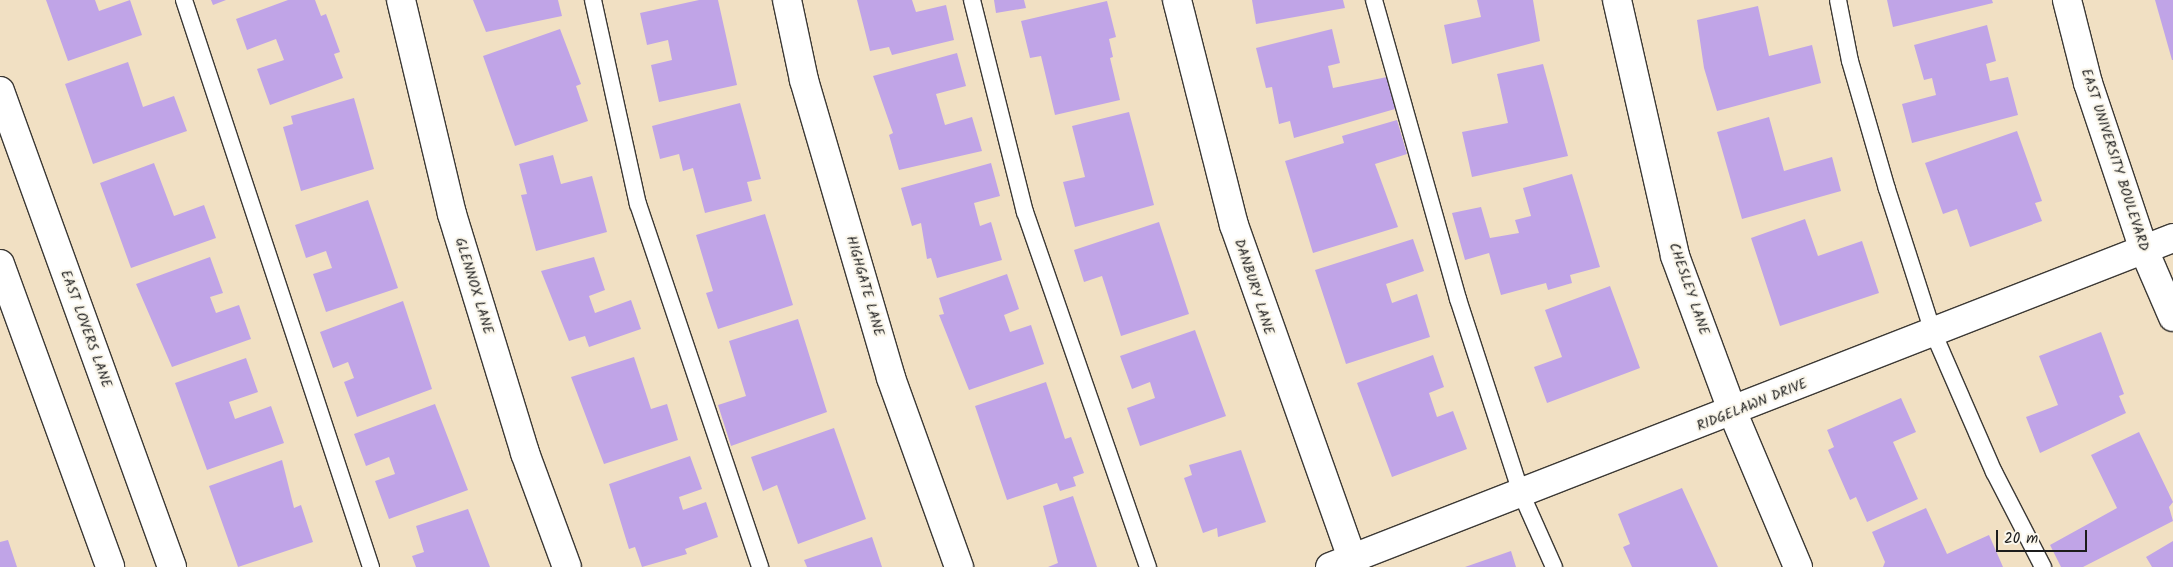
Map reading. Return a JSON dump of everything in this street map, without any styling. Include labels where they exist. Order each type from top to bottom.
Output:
[{"type":"street","name":"GLENNOX LANE","points":[[401,0],[452,214],[525,453],[566,567]]},
{"type":"street","name":"HIGHGATE LANE","points":[[787,0],[804,80],[892,378],[959,567]]},
{"type":"street","name":"DANBURY LANE","points":[[1177,0],[1239,242],[1346,564]]},
{"type":"street","name":"CHESLEY LANE","points":[[1617,0],[1675,256],[1733,413],[1798,567]]},
{"type":"street","name":"EAST UNIVERSITY BOULEVARD","points":[[2067,0],[2088,84],[2144,250],[2173,317]]},
{"type":"street","name":"EAST LOVERS LANE","points":[[0,91],[172,567]]},
{"type":"street","name":"RIDGELAWN DRIVE","points":[[1346,564],[1521,493],[1733,413],[2173,238]]},
{"type":"street","points":[[0,264],[110,567]]},
{"type":"lane","points":[[184,0],[371,567]]},
{"type":"lane","points":[[593,0],[638,204],[760,567]]},
{"type":"lane","points":[[972,0],[1025,212],[1148,567]]},
{"type":"lane","points":[[1374,0],[1458,299],[1521,493],[1554,567]]},
{"type":"lane","points":[[1838,0],[1886,189],[1933,332],[1994,472],[2043,567]]},
{"type":"building","points":[[46,0],[95,0],[99,11],[130,0],[142,35],[68,61]]},
{"type":"building","points":[[211,0],[226,0],[213,5]]},
{"type":"building","points":[[288,0],[315,0],[321,16],[326,14],[340,52],[334,54],[343,78],[270,105],[257,69],[284,60],[276,39],[247,50],[236,19]]},
{"type":"building","points":[[473,0],[558,0],[562,16],[486,32]]},
{"type":"building","points":[[699,0],[718,0],[737,85],[659,102],[651,65],[672,60],[668,40],[647,45],[640,13]]},
{"type":"building","points":[[857,0],[912,0],[916,12],[946,5],[954,40],[892,55],[889,47],[870,51]]},
{"type":"building","points":[[994,0],[1024,0],[1026,8],[996,13]]},
{"type":"building","points":[[1252,0],[1343,0],[1345,8],[1256,24]]},
{"type":"building","points":[[1477,0],[1533,0],[1540,41],[1452,64],[1444,25],[1481,17]]},
{"type":"building","points":[[1887,0],[1992,0],[1993,3],[1893,27]]},
{"type":"building","points":[[2155,0],[2173,0],[2173,60],[2172,60]]},
{"type":"building","points":[[1107,1],[1116,37],[1109,39],[1113,57],[1110,58],[1120,100],[1055,115],[1041,56],[1030,58],[1021,21]]},
{"type":"building","points":[[1758,6],[1769,56],[1812,45],[1821,83],[1717,111],[1704,68],[1697,20]]},
{"type":"building","points":[[1987,25],[1996,61],[1986,64],[1990,81],[2008,77],[2018,115],[1912,143],[1902,104],[1936,95],[1932,78],[1924,80],[1914,45]]},
{"type":"building","points":[[560,29],[581,84],[576,86],[588,121],[515,146],[483,56]]},
{"type":"building","points":[[1332,29],[1340,63],[1328,66],[1333,88],[1387,77],[1395,109],[1294,138],[1290,121],[1279,124],[1272,87],[1266,88],[1256,48]]},
{"type":"building","points":[[957,53],[966,86],[936,94],[945,125],[972,117],[982,151],[899,170],[889,135],[893,133],[873,76]]},
{"type":"building","points":[[128,62],[143,107],[174,96],[187,131],[93,164],[65,84]]},
{"type":"building","points":[[1543,64],[1568,156],[1472,177],[1462,132],[1508,123],[1497,74]]},
{"type":"building","points":[[354,98],[374,169],[301,191],[283,127],[293,124],[291,116]]},
{"type":"building","points":[[740,103],[761,179],[747,182],[752,201],[705,213],[693,168],[683,171],[679,154],[660,159],[652,126]]},
{"type":"building","points":[[1129,112],[1154,205],[1075,227],[1063,182],[1085,177],[1072,126]]},
{"type":"building","points":[[1769,117],[1784,171],[1832,157],[1841,191],[1742,219],[1717,132]]},
{"type":"building","points":[[1397,120],[1407,154],[1375,164],[1398,227],[1313,253],[1285,161],[1344,143],[1342,136]]},
{"type":"building","points":[[2017,131],[2042,201],[2035,203],[2042,221],[1970,247],[1957,209],[1943,214],[1925,163]]},
{"type":"building","points":[[553,155],[561,184],[592,176],[607,232],[536,251],[521,195],[527,194],[519,164]]},
{"type":"building","points":[[154,163],[174,216],[204,205],[216,238],[131,268],[100,183]]},
{"type":"building","points":[[991,163],[1000,196],[974,203],[980,226],[991,222],[1002,260],[937,278],[931,258],[927,259],[921,223],[912,226],[901,188]]},
{"type":"building","points":[[1572,174],[1600,267],[1570,275],[1572,283],[1548,290],[1546,283],[1501,295],[1489,253],[1465,260],[1452,213],[1481,207],[1490,238],[1519,233],[1515,220],[1531,216],[1523,188]]},
{"type":"building","points":[[368,200],[398,288],[326,312],[313,274],[332,268],[326,251],[306,258],[295,225]]},
{"type":"building","points":[[765,214],[793,305],[718,329],[706,293],[713,291],[696,235]]},
{"type":"building","points":[[1805,219],[1818,256],[1862,241],[1879,293],[1780,326],[1751,238]]},
{"type":"building","points":[[1159,222],[1189,314],[1121,336],[1102,276],[1084,282],[1074,250]]},
{"type":"building","points":[[1413,239],[1424,271],[1386,284],[1392,303],[1417,294],[1430,337],[1346,364],[1315,270]]},
{"type":"building","points":[[210,257],[223,293],[210,297],[216,313],[239,305],[251,339],[172,367],[136,284]]},
{"type":"building","points":[[594,257],[605,290],[589,296],[595,313],[631,300],[641,329],[589,347],[585,336],[569,341],[541,271]]},
{"type":"building","points":[[1007,274],[1019,309],[1004,315],[1010,332],[1031,325],[1044,364],[969,390],[939,315],[944,314],[939,298]]},
{"type":"building","points":[[1610,286],[1640,368],[1547,403],[1534,367],[1562,357],[1545,310]]},
{"type":"building","points":[[403,301],[432,389],[357,417],[344,382],[354,378],[348,362],[333,368],[320,332]]},
{"type":"building","points":[[798,319],[827,412],[731,446],[718,405],[746,396],[729,341]]},
{"type":"building","points":[[1195,330],[1226,416],[1140,446],[1127,408],[1155,398],[1150,382],[1132,389],[1120,356]]},
{"type":"building","points":[[2101,332],[2124,394],[2119,396],[2126,413],[2040,453],[2026,417],[2058,405],[2039,356]]},
{"type":"building","points":[[1433,355],[1444,387],[1429,393],[1437,417],[1453,411],[1467,449],[1392,477],[1357,383]]},
{"type":"building","points":[[634,357],[651,409],[667,404],[678,440],[604,464],[571,377]]},
{"type":"building","points":[[246,358],[258,392],[229,402],[235,419],[271,406],[284,443],[207,470],[175,383]]},
{"type":"building","points":[[1046,382],[1065,439],[1071,437],[1084,473],[1073,477],[1076,486],[1060,491],[1057,483],[1007,500],[975,406]]},
{"type":"building","points":[[1901,398],[1916,432],[1893,442],[1918,499],[1867,522],[1856,497],[1850,500],[1828,450],[1834,447],[1827,430]]},
{"type":"building","points":[[435,404],[468,490],[389,519],[375,481],[395,474],[389,457],[366,466],[354,434]]},
{"type":"building","points":[[834,428],[866,519],[798,544],[777,485],[763,491],[751,457]]},
{"type":"building","points":[[2139,432],[2173,502],[2169,507],[2173,521],[2083,567],[2061,567],[2050,545],[2117,508],[2091,455]]},
{"type":"building","points":[[1241,450],[1266,522],[1218,537],[1217,528],[1203,533],[1184,478],[1192,475],[1189,465]]},
{"type":"building","points":[[690,456],[702,489],[679,497],[683,510],[706,502],[718,537],[685,549],[687,554],[642,567],[635,547],[629,549],[609,484]]},
{"type":"building","points":[[282,460],[294,508],[301,505],[313,542],[238,567],[209,486]]},
{"type":"building","points":[[1682,488],[1718,567],[1632,567],[1623,547],[1630,544],[1618,514]]},
{"type":"building","points":[[1073,496],[1097,567],[1048,567],[1058,563],[1043,506]]},
{"type":"building","points":[[1926,508],[1947,554],[1989,535],[2003,567],[1883,567],[1885,562],[1872,532]]},
{"type":"building","points":[[468,509],[490,567],[416,567],[412,556],[424,552],[416,526]]},
{"type":"building","points":[[872,537],[882,567],[807,567],[804,560]]},
{"type":"building","points":[[8,540],[17,567],[0,567],[0,542]]},
{"type":"building","points":[[2173,541],[2173,567],[2152,567],[2146,557]]},
{"type":"building","points":[[1511,551],[1516,567],[1465,567]]}]
